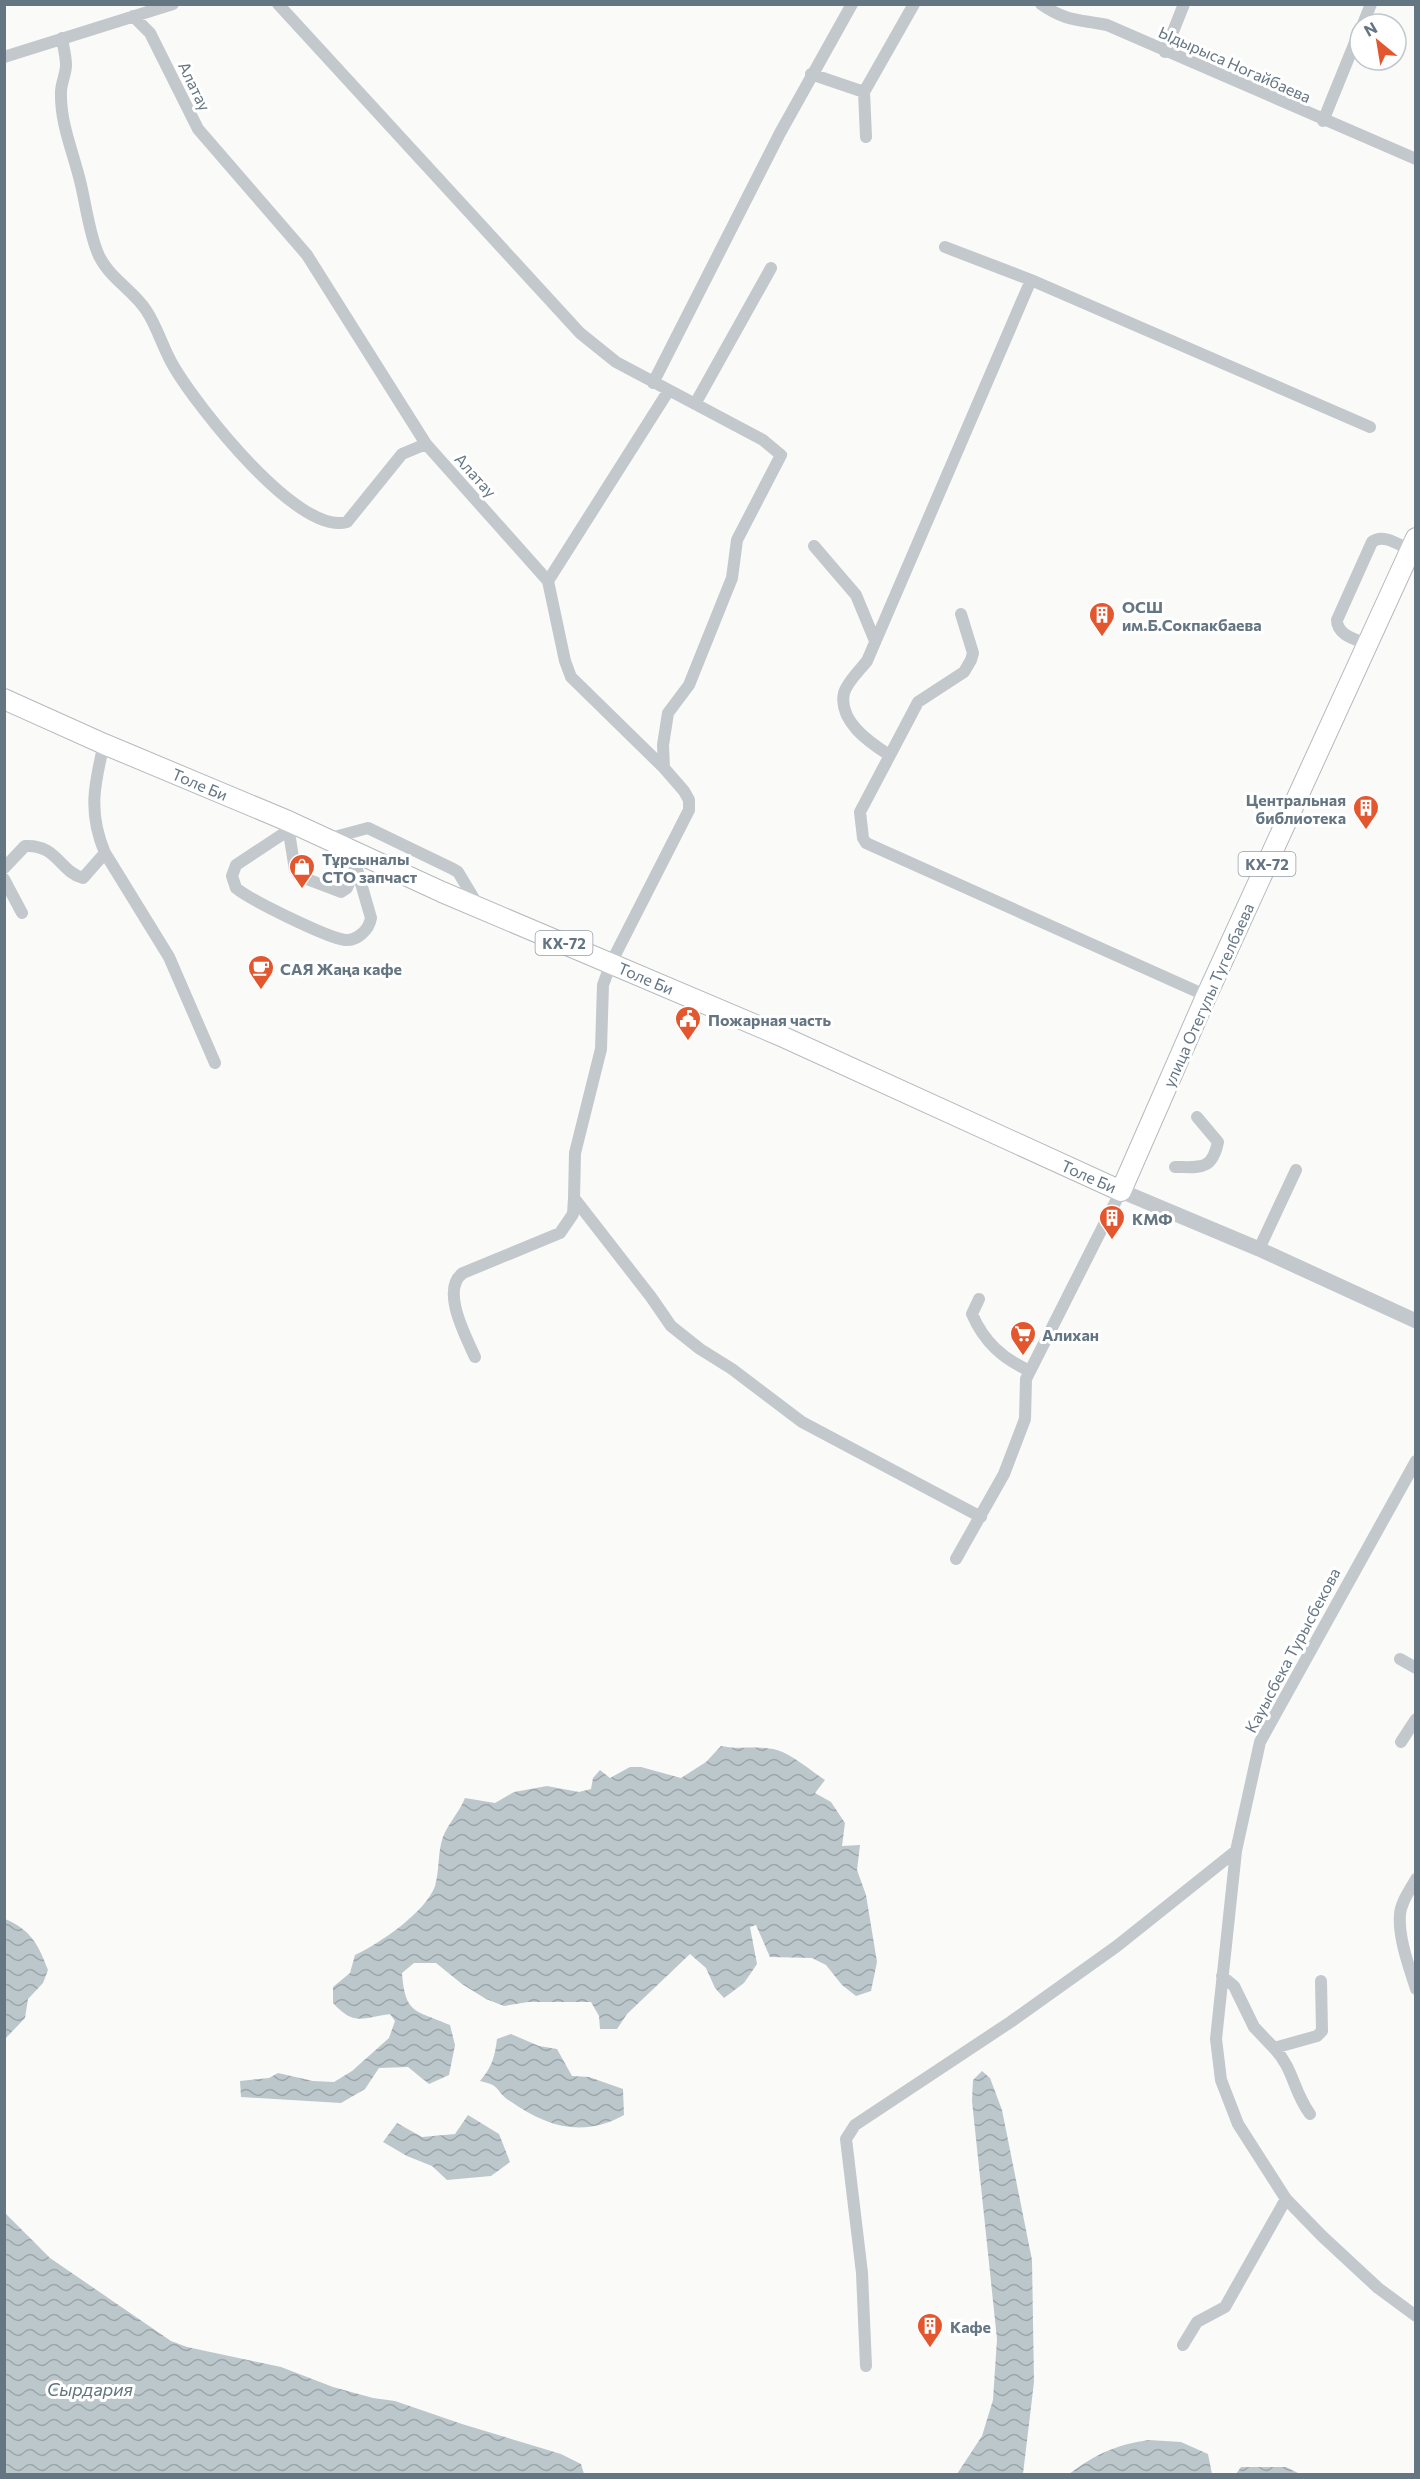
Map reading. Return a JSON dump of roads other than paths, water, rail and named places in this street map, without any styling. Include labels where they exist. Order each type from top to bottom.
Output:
[{"type":"main road","name":"улица Отегулы Тугелбаева","points":[[1121,1191],[1207,996],[1413,544]]},
{"type":"main road","name":"Толе Би","points":[[4,699],[289,826],[326,840],[358,860],[611,963],[812,1050],[1121,1191]]},
{"type":"street","points":[[4,57],[172,4]]},
{"type":"street","points":[[278,4],[580,333],[616,362],[763,440],[781,455],[737,540],[732,578],[689,685],[668,712],[663,745],[664,768]]},
{"type":"street","points":[[653,383],[811,74],[852,4]]},
{"type":"street","points":[[866,138],[864,92],[914,4]]},
{"type":"street","name":"Ыдырыса Ногайбаева","points":[[1041,4],[1057,15],[1074,21],[1107,25],[1323,121],[1416,159]]},
{"type":"street","points":[[1166,52],[1184,4]]},
{"type":"street","name":"Алатау","points":[[133,16],[150,33],[198,129],[308,255],[426,444],[548,581],[565,661],[571,677],[664,768],[684,791],[688,800],[689,810],[611,963],[603,984],[601,1049],[574,1154],[573,1214],[560,1233],[463,1273],[455,1281],[454,1302],[464,1334],[475,1357]]},
{"type":"street","points":[[62,38],[66,65],[61,91],[65,130],[97,251],[110,273],[139,298],[152,318],[173,366],[216,427],[292,502],[314,517],[340,524],[347,522],[402,454],[426,444]]},
{"type":"street","points":[[1323,121],[1348,60]]},
{"type":"street","points":[[811,74],[864,92]]},
{"type":"street","points":[[945,247],[1031,280],[1370,427]]},
{"type":"street","points":[[695,404],[771,268]]},
{"type":"street","points":[[889,754],[866,740],[845,713],[844,692],[867,661],[1031,280]]},
{"type":"street","points":[[548,581],[669,390]]},
{"type":"street","points":[[1367,644],[1340,632],[1337,620],[1372,542],[1377,538],[1383,538],[1413,544]]},
{"type":"street","points":[[814,546],[856,595],[875,641]]},
{"type":"street","points":[[962,614],[972,653],[967,668],[918,702],[860,812],[863,838],[866,843],[1207,996]]},
{"type":"street","points":[[104,744],[94,784],[94,807],[96,826],[105,853],[169,957],[215,1064]]},
{"type":"street","points":[[289,826],[299,876],[341,892],[347,888],[358,860],[371,918],[365,931],[350,939],[329,936],[236,888],[232,876],[236,865],[289,826]]},
{"type":"street","points":[[326,840],[368,828],[458,872],[479,908]]},
{"type":"street","points":[[4,868],[25,846],[34,846],[54,855],[75,876],[83,878],[105,853]]},
{"type":"street","points":[[4,879],[22,913]]},
{"type":"street","points":[[1175,1167],[1202,1167],[1207,1166],[1211,1161],[1218,1143],[1197,1117]]},
{"type":"street","points":[[1259,1250],[1296,1170]]},
{"type":"street","points":[[956,1558],[1004,1474],[1025,1419],[1025,1383],[1121,1191]]},
{"type":"street","name":"Толе Би","points":[[1121,1191],[1416,1321]]},
{"type":"street","points":[[574,1198],[671,1326],[700,1349],[732,1369],[802,1422],[981,1516]]},
{"type":"street","points":[[979,1299],[972,1314],[990,1342],[1007,1360],[1030,1371]]},
{"type":"street","name":"Кауысбека Турысбекова","points":[[1416,1461],[1260,1742],[1236,1851],[1216,2038],[1221,2080],[1238,2124],[1286,2199],[1378,2288],[1416,2316]]},
{"type":"street","points":[[1400,1659],[1416,1668]]},
{"type":"street","points":[[1401,1742],[1416,1719]]},
{"type":"street","points":[[866,2366],[862,2273],[846,2139],[855,2125],[1012,2021],[1108,1953],[1236,1851]]},
{"type":"street","points":[[1416,1880],[1406,1896],[1400,1914],[1403,1944],[1416,1989]]},
{"type":"street","points":[[1402,1929],[1416,1927]]},
{"type":"street","points":[[1222,1976],[1234,1986],[1254,2027],[1286,2060],[1292,2073],[1294,2087],[1310,2114]]},
{"type":"street","points":[[1274,2048],[1317,2036],[1322,2031],[1321,1981]]},
{"type":"street","points":[[1184,2345],[1188,2332],[1197,2322],[1225,2307],[1286,2199]]},
{"type":"water","points":[[721,1746],[777,1750],[796,1759],[825,1780],[815,1793],[831,1802],[845,1823],[842,1846],[860,1845],[857,1870],[866,1895],[877,1962],[871,1991],[856,1996],[842,1985],[826,1965],[812,1958],[770,1957],[756,1925],[750,1927],[757,1964],[744,1983],[724,1998],[715,1988],[706,1968],[690,1954],[627,2014],[617,2029],[600,2029],[599,2016],[591,2002],[528,2002],[504,2006],[486,1999],[462,1984],[436,1963],[414,1963],[402,1973],[406,1997],[414,2009],[450,2025],[455,2045],[449,2075],[429,2084],[408,2067],[379,2068],[365,2089],[341,2103],[241,2097],[240,2081],[269,2078],[278,2073],[313,2081],[334,2082],[352,2071],[389,2038],[395,2021],[390,2014],[353,2018],[333,2003],[333,1987],[350,1973],[355,1955],[401,1926],[430,1896],[435,1886],[443,1838],[465,1798],[495,1803],[514,1792],[547,1786],[579,1792],[591,1789],[593,1778],[600,1770],[610,1778],[630,1767],[641,1767],[681,1778],[706,1762]]},
{"type":"water","points":[[5,1919],[27,1933],[41,1953],[48,1970],[43,1983],[28,1999],[25,2018],[6,2038]]},
{"type":"water","points":[[511,2034],[539,2046],[557,2049],[572,2076],[589,2077],[623,2089],[624,2115],[609,2122],[580,2128],[552,2123],[524,2110],[492,2085],[480,2081],[492,2061],[497,2039]]},
{"type":"water","points":[[982,2071],[990,2078],[1002,2110],[1032,2260],[1034,2382],[1023,2474],[957,2474],[982,2436],[993,2400],[997,2339],[972,2101],[973,2080]]},
{"type":"water","points":[[468,2115],[499,2134],[510,2162],[491,2176],[447,2180],[432,2166],[407,2156],[383,2142],[397,2123],[422,2137],[455,2134]]},
{"type":"water","name":"Сырдария","points":[[5,2213],[50,2258],[171,2341],[187,2347],[281,2367],[333,2387],[373,2398],[395,2401],[561,2454],[581,2464],[584,2474],[5,2474]]},
{"type":"water","points":[[1149,2440],[1181,2442],[1208,2454],[1212,2474],[1069,2474],[1106,2451]]},
{"type":"water","points":[[1241,2467],[1286,2467],[1300,2474],[1236,2474]]},
{"type":"place","name":"ОСШ им.Б.Сокпакбаева","points":[[1102,638]]},
{"type":"place","name":"Центральная библиотека","points":[[1366,831]]},
{"type":"place","name":"Тұрсыналы СТО запчаст","points":[[302,890]]},
{"type":"place","name":"САЯ Жаңа кафе","points":[[261,991]]},
{"type":"place","name":"Пожарная часть","points":[[688,1042]]},
{"type":"place","name":"КМФ","points":[[1112,1241]]},
{"type":"place","name":"Алихан","points":[[1023,1357]]},
{"type":"place","name":"Кафе","points":[[930,2349]]}]
